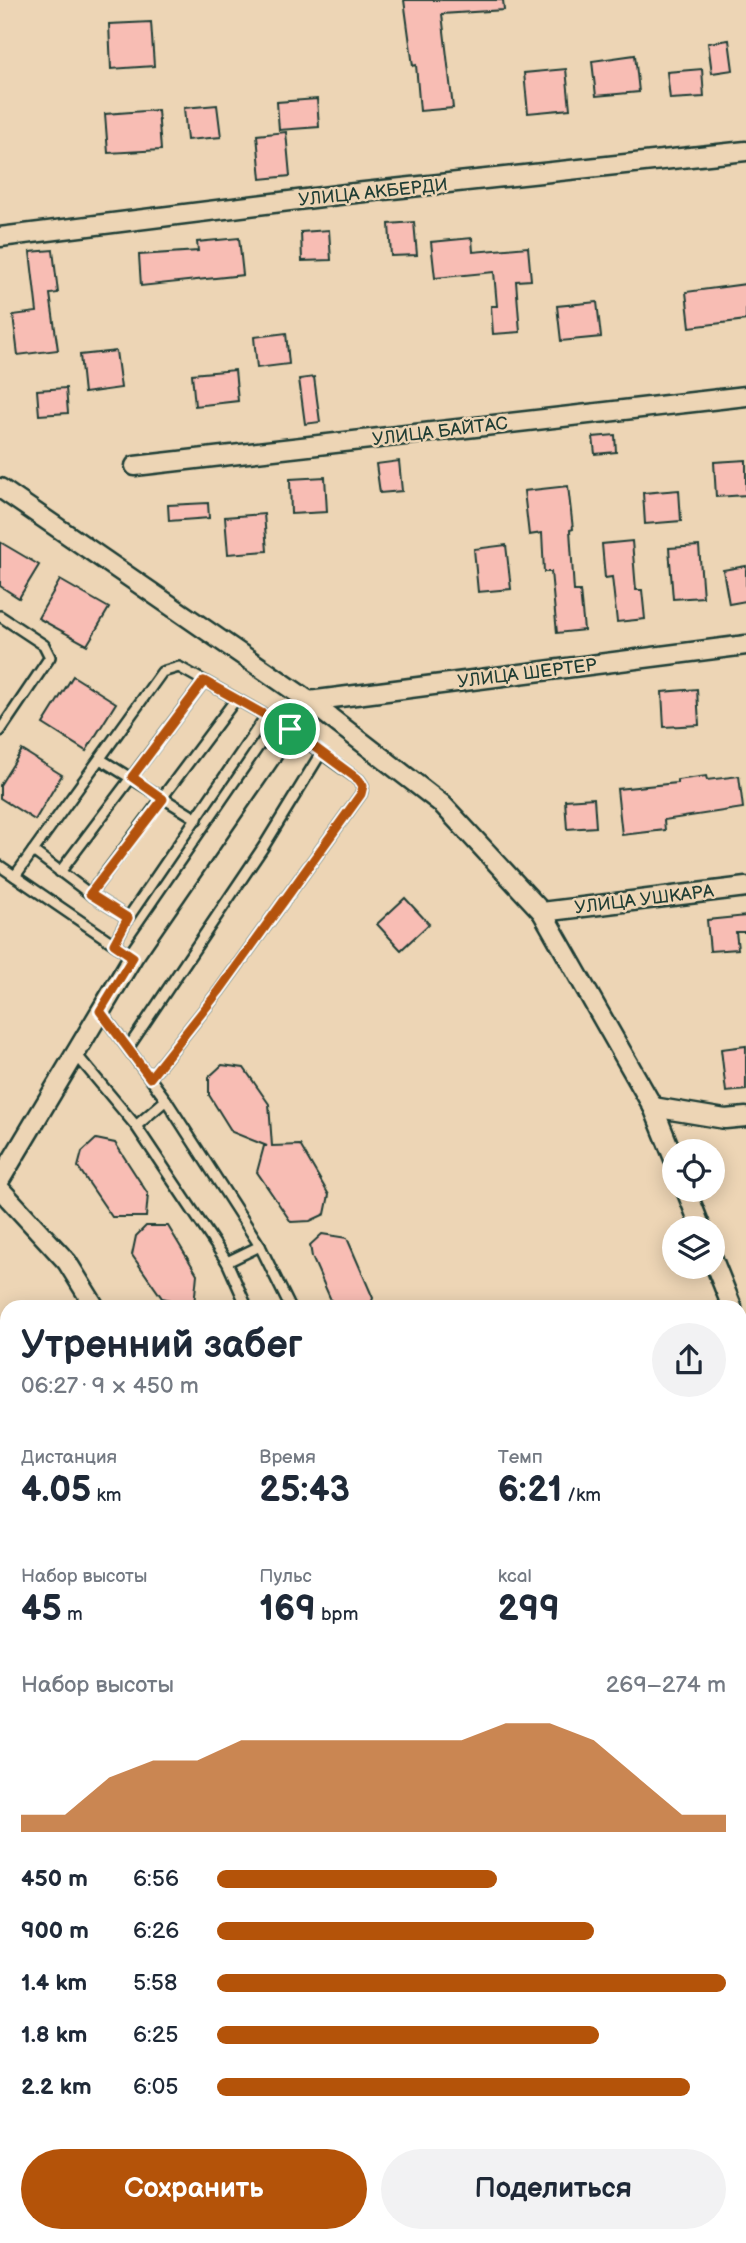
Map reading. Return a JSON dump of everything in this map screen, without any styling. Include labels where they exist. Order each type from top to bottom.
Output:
[{"type":"street","name":"УЛИЦА АКБЕРДИ","points":[[0,237],[346,194],[746,151]]},
{"type":"street","name":"УЛИЦА БАЙТАС","points":[[135,466],[746,396]]},
{"type":"street","points":[[0,488],[309,701],[442,804],[542,912],[653,1107],[666,1139]]},
{"type":"street","name":"УЛИЦА ШЕРТЕР","points":[[309,701],[746,645]]},
{"type":"street","points":[[0,1180],[133,957],[309,701]]},
{"type":"street","name":"УЛИЦА УШКАРА","points":[[542,912],[746,887]]},
{"type":"street","points":[[653,1107],[724,1119],[746,1117]]},
{"type":"street","points":[[0,1189],[67,1262],[91,1300]]},
{"type":"street","points":[[721,1279],[729,1300]]},
{"type":"lane","points":[[0,616],[44,645],[50,657],[0,731]]},
{"type":"lane","points":[[15,876],[162,672],[179,667],[290,729],[359,780],[363,786],[361,794],[219,991],[150,1078]]},
{"type":"lane","points":[[60,872],[204,681]]},
{"type":"lane","points":[[90,894],[236,699]]},
{"type":"lane","points":[[114,944],[128,918],[266,716]]},
{"type":"lane","points":[[128,1048],[264,846],[321,753]]},
{"type":"lane","points":[[100,759],[197,819]]},
{"type":"lane","points":[[33,851],[90,894],[128,918]]},
{"type":"lane","points":[[0,866],[133,957]]},
{"type":"lane","points":[[100,1011],[166,1100],[260,1246],[286,1300]]},
{"type":"lane","points":[[75,1053],[136,1126],[227,1262],[244,1300]]},
{"type":"lane","points":[[136,1126],[166,1100]]},
{"type":"lane","points":[[227,1262],[260,1246]]},
{"type":"building","points":[[404,0],[503,0],[504,10],[442,14],[453,108],[420,111],[416,65],[413,66]]},
{"type":"building","points":[[151,22],[154,66],[111,69],[109,24]]},
{"type":"building","points":[[729,40],[733,70],[712,73],[708,43]]},
{"type":"building","points":[[635,55],[639,92],[596,96],[592,61]]},
{"type":"building","points":[[566,69],[570,109],[528,113],[524,73]]},
{"type":"building","points":[[702,69],[704,97],[670,99],[667,72]]},
{"type":"building","points":[[317,99],[319,127],[279,130],[277,102]]},
{"type":"building","points":[[217,105],[221,137],[187,140],[184,108]]},
{"type":"building","points":[[158,110],[161,150],[108,153],[105,114]]},
{"type":"building","points":[[286,132],[290,176],[261,179],[257,135]]},
{"type":"building","points":[[414,222],[417,255],[391,256],[389,224]]},
{"type":"building","points":[[329,230],[331,260],[302,261],[301,232]]},
{"type":"building","points":[[239,238],[243,275],[141,286],[139,255],[198,251],[197,242]]},
{"type":"building","points":[[472,238],[473,252],[528,247],[531,280],[516,281],[520,332],[493,334],[491,306],[497,306],[494,272],[435,278],[431,242]]},
{"type":"building","points":[[53,250],[58,293],[50,294],[58,350],[18,355],[13,315],[37,312],[30,252]]},
{"type":"building","points":[[746,284],[746,320],[690,327],[686,292]]},
{"type":"building","points":[[597,302],[601,337],[561,341],[557,306]]},
{"type":"building","points":[[286,333],[289,364],[257,368],[254,337]]},
{"type":"building","points":[[116,351],[121,388],[84,393],[80,355]]},
{"type":"building","points":[[235,370],[238,401],[195,406],[192,374]]},
{"type":"building","points":[[314,377],[320,422],[305,424],[299,379]]},
{"type":"building","points":[[66,388],[68,413],[39,415],[37,390]]},
{"type":"building","points":[[615,435],[616,452],[595,454],[593,437]]},
{"type":"building","points":[[746,460],[746,495],[716,497],[714,462]]},
{"type":"building","points":[[399,461],[402,491],[380,493],[376,464]]},
{"type":"building","points":[[325,477],[327,512],[291,514],[290,479]]},
{"type":"building","points":[[568,486],[573,529],[570,530],[574,591],[580,591],[584,630],[557,633],[551,572],[544,572],[542,533],[529,535],[524,491]]},
{"type":"building","points":[[679,490],[681,521],[645,524],[643,493]]},
{"type":"building","points":[[208,503],[209,518],[169,521],[168,505]]},
{"type":"building","points":[[264,514],[267,551],[228,554],[225,517]]},
{"type":"building","points":[[632,541],[636,590],[642,590],[645,619],[617,622],[612,577],[605,578],[602,544]]},
{"type":"building","points":[[0,542],[39,565],[19,598],[0,586]]},
{"type":"building","points":[[506,545],[511,589],[478,592],[474,549]]},
{"type":"building","points":[[699,546],[703,597],[673,599],[669,548]]},
{"type":"building","points":[[746,566],[746,601],[729,604],[723,570]]},
{"type":"building","points":[[60,580],[109,608],[87,645],[38,618]]},
{"type":"building","points":[[73,676],[116,703],[86,751],[43,724]]},
{"type":"building","points":[[697,689],[699,725],[664,727],[662,692]]},
{"type":"building","points":[[22,750],[62,775],[35,820],[0,798],[0,785]]},
{"type":"building","points":[[706,776],[707,780],[739,776],[743,808],[664,820],[665,830],[622,835],[617,789],[677,783],[677,780]]},
{"type":"building","points":[[594,798],[596,827],[567,829],[565,800]]},
{"type":"building","points":[[405,898],[429,924],[401,950],[377,924]]},
{"type":"building","points":[[746,916],[746,932],[736,932],[738,949],[710,951],[707,920]]},
{"type":"building","points":[[746,1046],[746,1090],[726,1092],[721,1049]]},
{"type":"building","points":[[222,1065],[244,1068],[269,1104],[272,1146],[300,1145],[329,1195],[325,1214],[310,1221],[291,1222],[257,1172],[264,1146],[267,1146],[232,1132],[209,1095],[209,1077]]},
{"type":"building","points":[[96,1139],[115,1143],[148,1194],[146,1217],[112,1217],[78,1167],[82,1152]]},
{"type":"building","points":[[146,1226],[168,1226],[197,1274],[194,1300],[162,1298],[132,1255],[136,1236]]},
{"type":"building","points":[[322,1234],[347,1238],[372,1300],[331,1300],[312,1257],[310,1245]]},
{"type":"route","points":[[204,681],[290,729],[359,780],[363,786],[361,794],[219,991],[150,1078],[100,1011],[133,957],[114,944],[128,918],[90,894],[163,799],[132,777],[204,681]]}]
